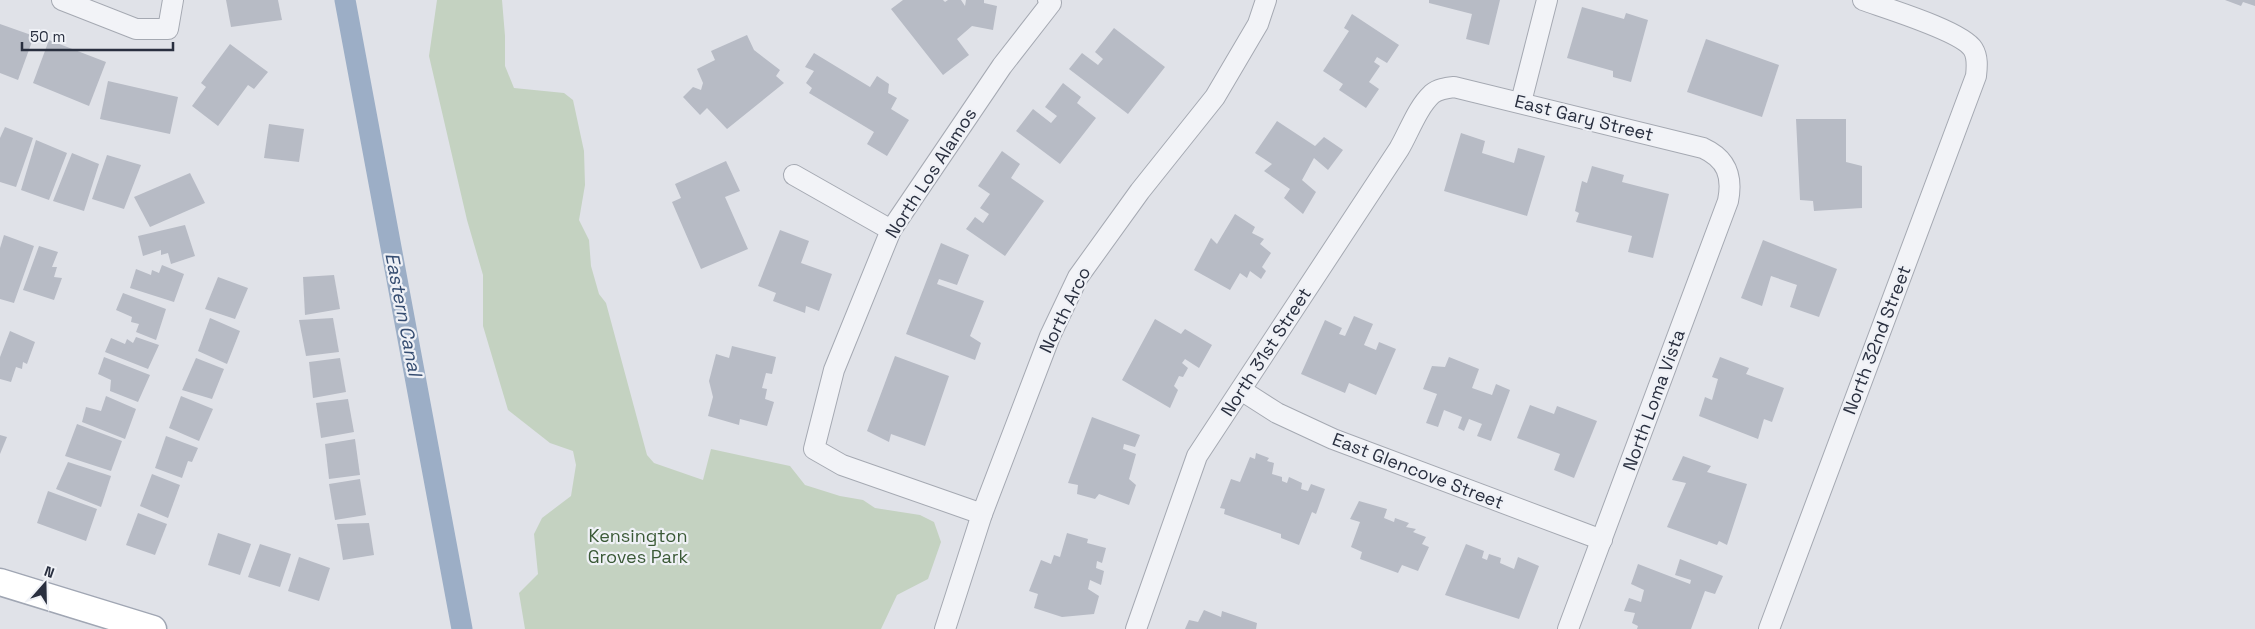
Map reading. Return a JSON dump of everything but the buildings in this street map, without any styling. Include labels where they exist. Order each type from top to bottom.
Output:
[{"type":"main road","points":[[0,582],[153,629]]},
{"type":"street","points":[[62,0],[136,29],[168,29],[173,0]]},
{"type":"street","name":"North Los Alamos","points":[[982,514],[842,465],[814,449],[834,370],[891,230],[1002,66],[1051,3],[1048,0]]},
{"type":"street","name":"North Arco","points":[[951,627],[982,514],[1050,336],[1078,277],[1140,191],[1215,97],[1258,24],[1266,0]]},
{"type":"street","points":[[1521,102],[1547,0]]},
{"type":"street","name":"North 32nd Street","points":[[1769,629],[1976,76],[1974,49],[1968,42],[1952,33],[1862,0]]},
{"type":"street","name":"East Gary Street","points":[[1433,93],[1443,88],[1459,87],[1703,148],[1721,159],[1728,169]]},
{"type":"street","name":"North 31st Street","points":[[1136,629],[1197,456],[1399,149],[1433,93]]},
{"type":"street","name":"North Loma Vista","points":[[1568,629],[1728,201],[1730,179],[1728,169]]},
{"type":"street","points":[[794,175],[891,230]]},
{"type":"street","name":"East Glencove Street","points":[[1241,390],[1296,423],[1333,439],[1602,540]]},
{"type":"green space","name":"Kensington Groves Park","points":[[437,0],[502,0],[505,66],[514,88],[564,93],[573,100],[584,151],[585,185],[579,220],[589,240],[591,266],[599,294],[606,303],[647,455],[654,463],[703,480],[711,449],[790,466],[805,485],[840,496],[863,500],[875,508],[920,515],[934,522],[941,542],[928,579],[897,595],[881,629],[525,629],[519,593],[538,574],[534,534],[542,518],[571,496],[576,465],[573,451],[550,443],[508,410],[483,326],[483,275],[467,220],[429,56]]},
{"type":"waterway","name":"Eastern Canal","points":[[345,0],[462,629]]}]
